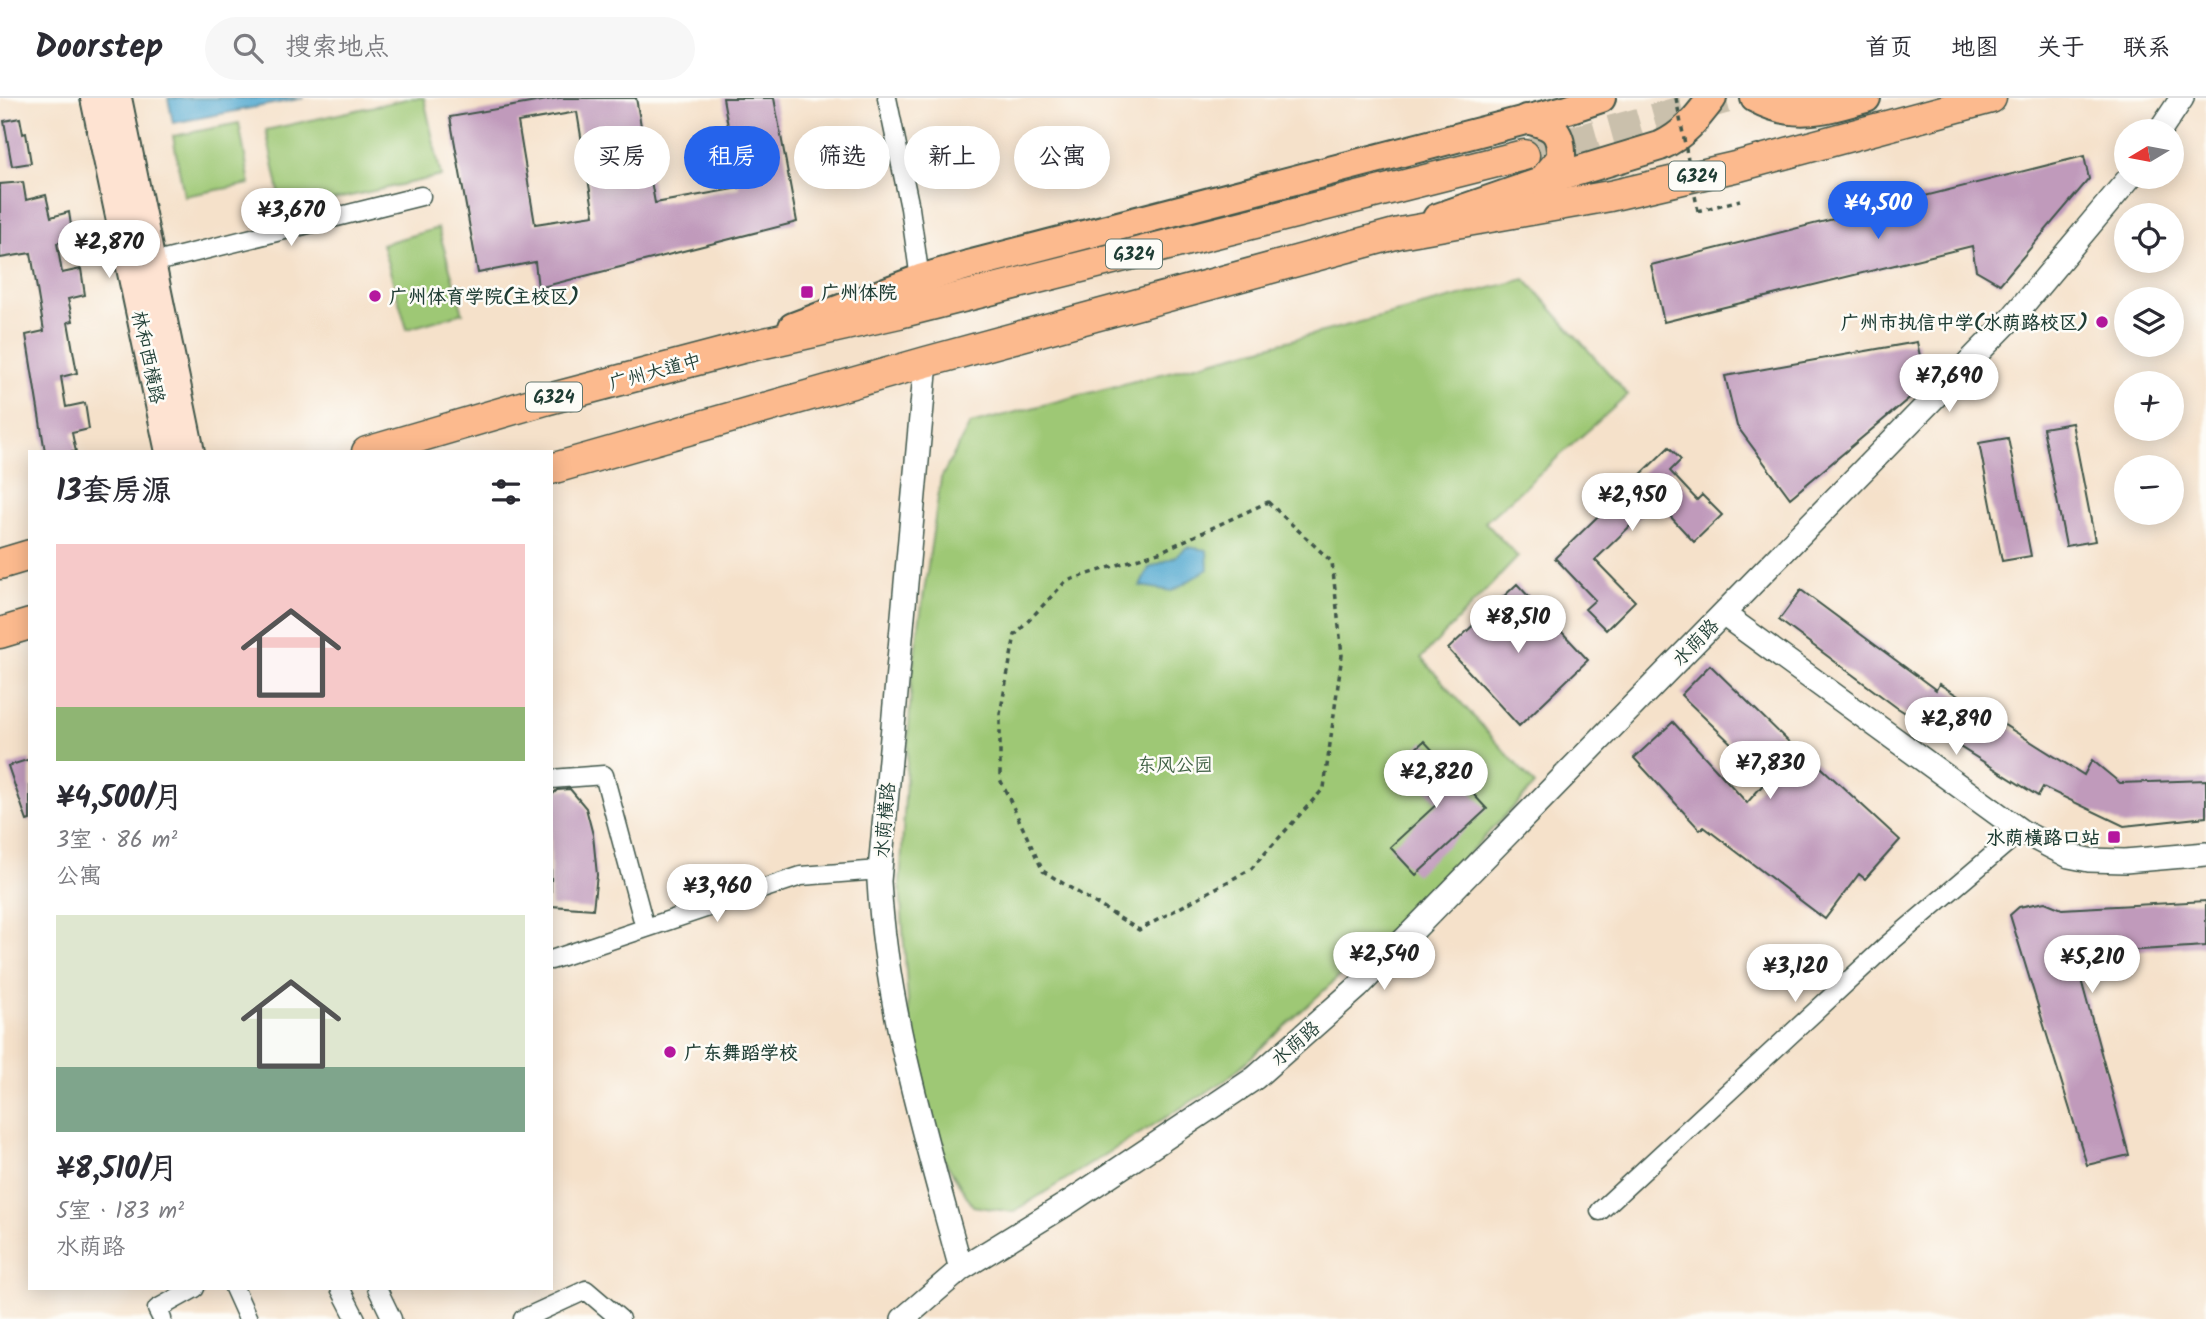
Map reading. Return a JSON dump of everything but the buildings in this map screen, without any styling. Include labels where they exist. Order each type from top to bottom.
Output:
[{"type":"highway","name":"G324","points":[[553,468],[926,362],[1399,233],[1610,196],[1739,166],[1991,98]]},
{"type":"highway","name":"G324","points":[[742,348],[899,313],[1524,155]]},
{"type":"highway","name":"广州大道中","points":[[374,450],[545,400],[742,348]]},
{"type":"highway","points":[[0,564],[28,556]]},
{"type":"highway","points":[[0,633],[28,625]]},
{"type":"main road","name":"林和西横路","points":[[94,98],[169,450]]},
{"type":"main road","name":"林和西横路","points":[[118,98],[191,450]]},
{"type":"main road","points":[[742,348],[920,279],[1568,110],[1601,98]]},
{"type":"main road","points":[[1399,233],[1466,207],[1672,141],[1688,128],[1712,98]]},
{"type":"main road","points":[[1755,98],[1784,111],[1810,111],[1866,98]]},
{"type":"main road","points":[[1526,119],[1553,127],[1559,136],[1561,158],[1541,182]]},
{"type":"street","points":[[887,98],[910,208],[920,279]]},
{"type":"street","points":[[2168,119],[2182,98]]},
{"type":"street","name":"水荫路","points":[[903,1319],[961,1269],[1068,1203],[1255,1077],[1305,1035],[1416,930],[2011,319],[2120,189]]},
{"type":"street","points":[[152,263],[421,196]]},
{"type":"street","name":"水荫横路","points":[[926,362],[880,870],[881,920],[898,1016],[921,1120],[961,1269]]},
{"type":"street","points":[[1723,614],[2021,831],[2069,856],[2089,860],[2125,860],[2206,853]]},
{"type":"street","points":[[553,779],[604,775],[645,929]]},
{"type":"street","points":[[1600,1211],[1886,946],[2021,831]]},
{"type":"street","points":[[553,959],[801,876],[880,870]]},
{"type":"street","points":[[162,1319],[158,1309],[191,1290]]},
{"type":"street","points":[[235,1290],[248,1319]]},
{"type":"street","points":[[341,1290],[356,1319]]},
{"type":"street","points":[[378,1290],[392,1319]]},
{"type":"street","points":[[523,1319],[586,1290],[620,1319]]},
{"type":"path","points":[[1676,98],[1698,211],[1740,200]]},
{"type":"path","points":[[1268,502],[1332,562],[1342,655],[1324,788],[1251,869],[1139,930],[1042,871],[1000,779],[1000,714],[1014,635],[1066,581],[1162,551],[1268,502]]},
{"type":"green space","points":[[411,98],[424,98],[441,176],[283,211],[266,130]]},
{"type":"green space","points":[[239,123],[250,184],[184,196],[173,136]]},
{"type":"green space","points":[[438,228],[463,313],[407,329],[382,244]]},
{"type":"green space","name":"东风公园","points":[[1525,279],[1628,395],[1485,522],[1518,557],[1421,658],[1535,785],[1425,898],[1226,1080],[1013,1212],[973,1206],[935,1145],[910,1030],[900,885],[912,672],[941,478],[970,424]]},
{"type":"water","points":[[168,98],[304,98],[173,123]]},
{"type":"water","points":[[1187,547],[1207,550],[1208,569],[1172,591],[1140,586],[1149,568],[1175,557]]},
{"type":"tunnel","points":[[1524,155],[1728,98]]},
{"type":"place","name":"广州体院","points":[[807,292]]},
{"type":"place","name":"广州体育学院(主校区)","points":[[375,296]]},
{"type":"place","name":"广州市执信中学(水荫路校区)","points":[[2102,322]]},
{"type":"place","name":"水荫横路口站","points":[[2114,837]]},
{"type":"place","name":"广东舞蹈学校","points":[[670,1052]]}]
